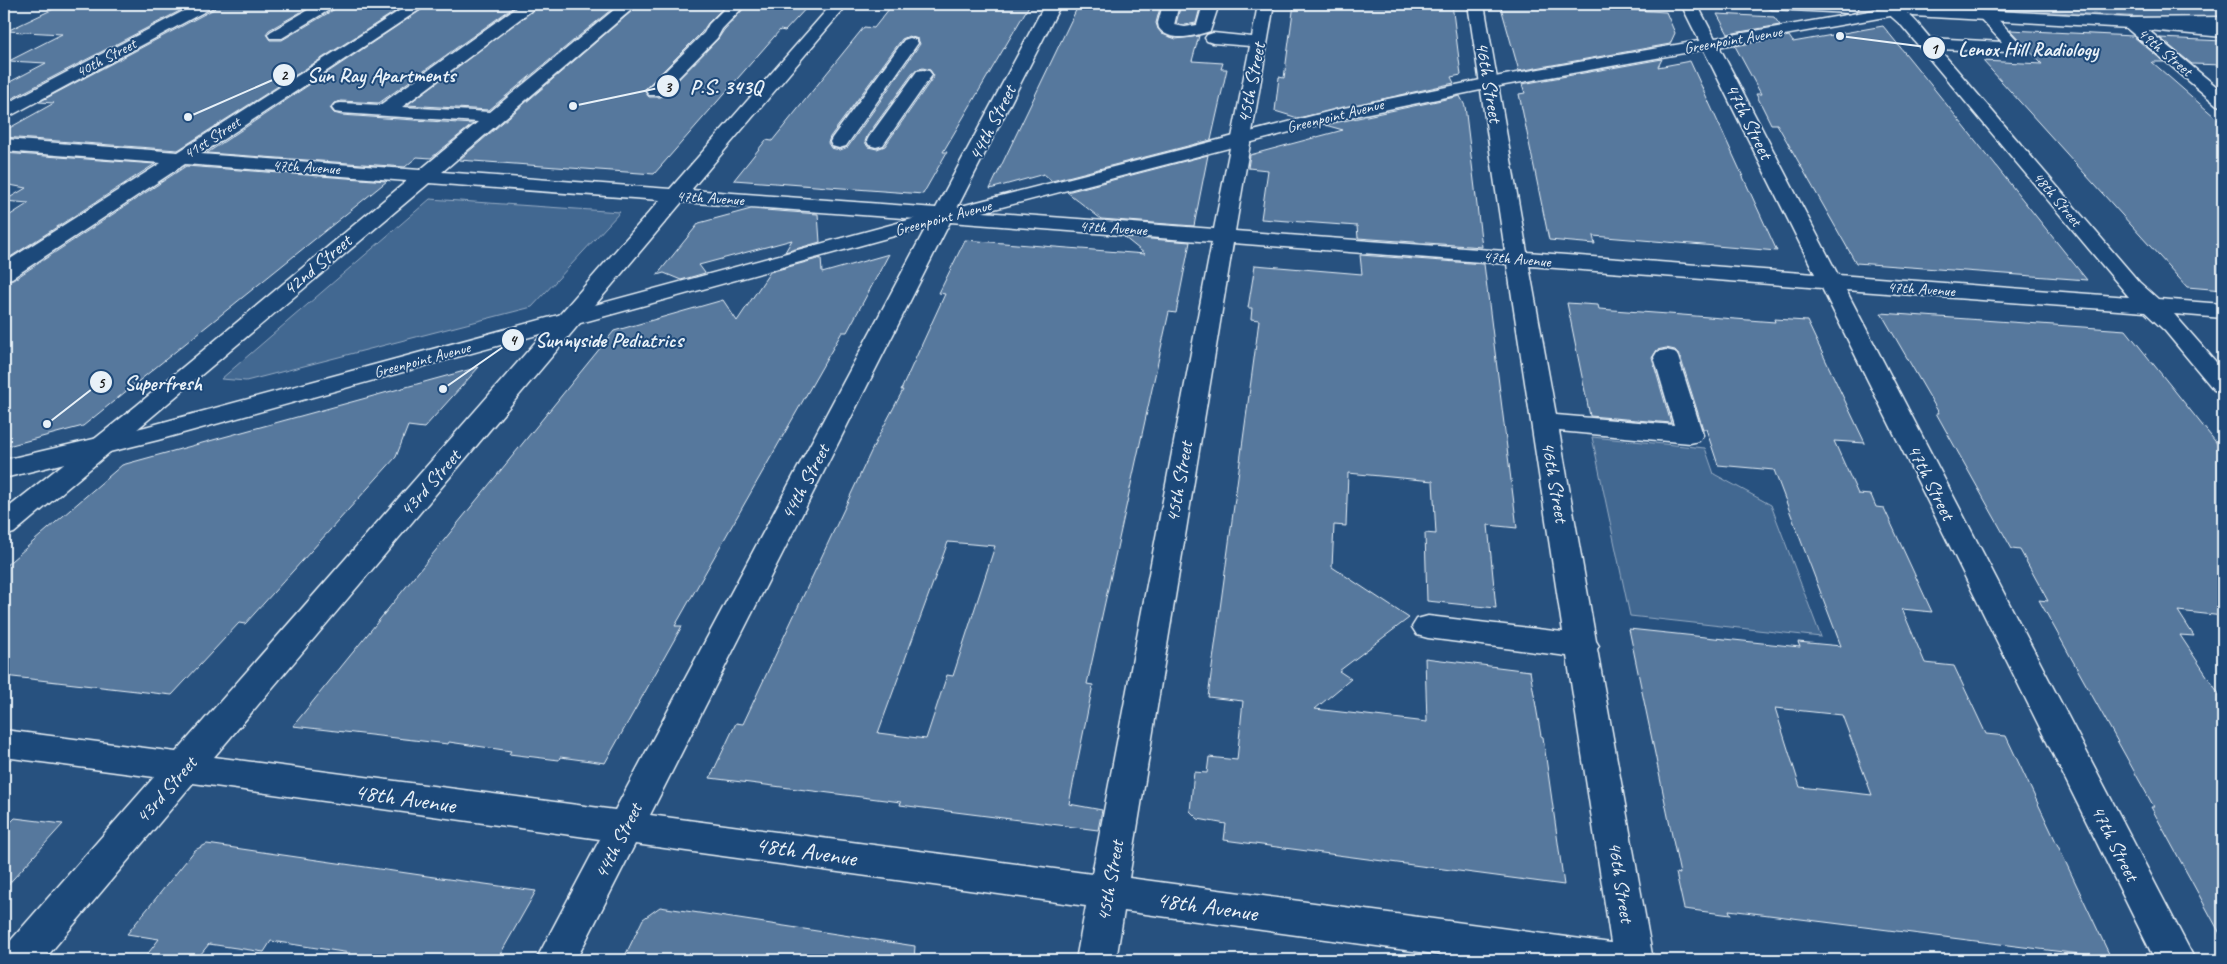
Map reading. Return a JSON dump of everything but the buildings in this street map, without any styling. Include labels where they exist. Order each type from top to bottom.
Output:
[{"type":"street","name":"40th Street","points":[[4,112],[208,4]]},
{"type":"street","points":[[276,35],[329,4]]},
{"type":"street","name":"41st Street","points":[[4,273],[420,4]]},
{"type":"street","points":[[384,111],[531,4]]},
{"type":"street","name":"42nd Street","points":[[4,526],[145,411],[630,4]]},
{"type":"street","points":[[655,91],[711,35],[715,27],[738,4]]},
{"type":"street","name":"43rd Street","points":[[19,960],[840,4]]},
{"type":"street","name":"44th Street","points":[[556,960],[945,216],[1053,4]]},
{"type":"street","points":[[1172,4],[1166,23],[1167,28],[1176,32],[1190,33],[1204,28],[1211,4]]},
{"type":"street","name":"45th Street","points":[[1096,960],[1240,140],[1266,4]]},
{"type":"street","name":"46th Street","points":[[1476,4],[1633,960]]},
{"type":"street","name":"47th Street","points":[[1689,4],[2175,960]]},
{"type":"street","points":[[1772,4],[1902,7],[1985,15],[2130,23],[2223,22]]},
{"type":"street","name":"Greenpoint Avenue","points":[[4,469],[102,445],[569,320],[945,216],[1366,107],[1902,7],[1934,4]]},
{"type":"street","name":"48th Street","points":[[1902,7],[1908,23],[1924,43],[2123,278],[2172,326],[2223,385]]},
{"type":"street","points":[[1924,43],[2009,47],[2012,44],[1985,15]]},
{"type":"street","points":[[2130,23],[2223,32]]},
{"type":"street","name":"49th Street","points":[[2130,23],[2223,100]]},
{"type":"street","points":[[1213,38],[1258,42]]},
{"type":"street","points":[[839,142],[910,44]]},
{"type":"street","points":[[876,141],[923,74]]},
{"type":"street","points":[[341,108],[493,118]]},
{"type":"street","name":"47th Avenue","points":[[4,144],[2223,311]]},
{"type":"street","points":[[1545,422],[1690,435],[1666,357]]},
{"type":"street","points":[[1428,627],[1582,646]]},
{"type":"street","name":"48th Avenue","points":[[4,743],[1608,960]]},
{"type":"shaded area","points":[[2192,4],[2223,7],[2223,17],[2146,17],[1985,8],[1981,5]]},
{"type":"shaded area","points":[[430,199],[620,212],[532,307],[246,381],[221,379]]},
{"type":"shaded area","points":[[1592,437],[1705,448],[1714,474],[1771,505],[1821,637],[1630,616]]},
{"type":"place","name":"Lenox Hill Radiology","points":[[1840,36]]},
{"type":"place","name":"P.S. 343Q","points":[[573,106]]},
{"type":"place","name":"Sun Ray Apartments","points":[[188,117]]},
{"type":"place","name":"Sunnyside Pediatrics","points":[[443,389]]},
{"type":"place","name":"Superfresh","points":[[47,424]]}]
